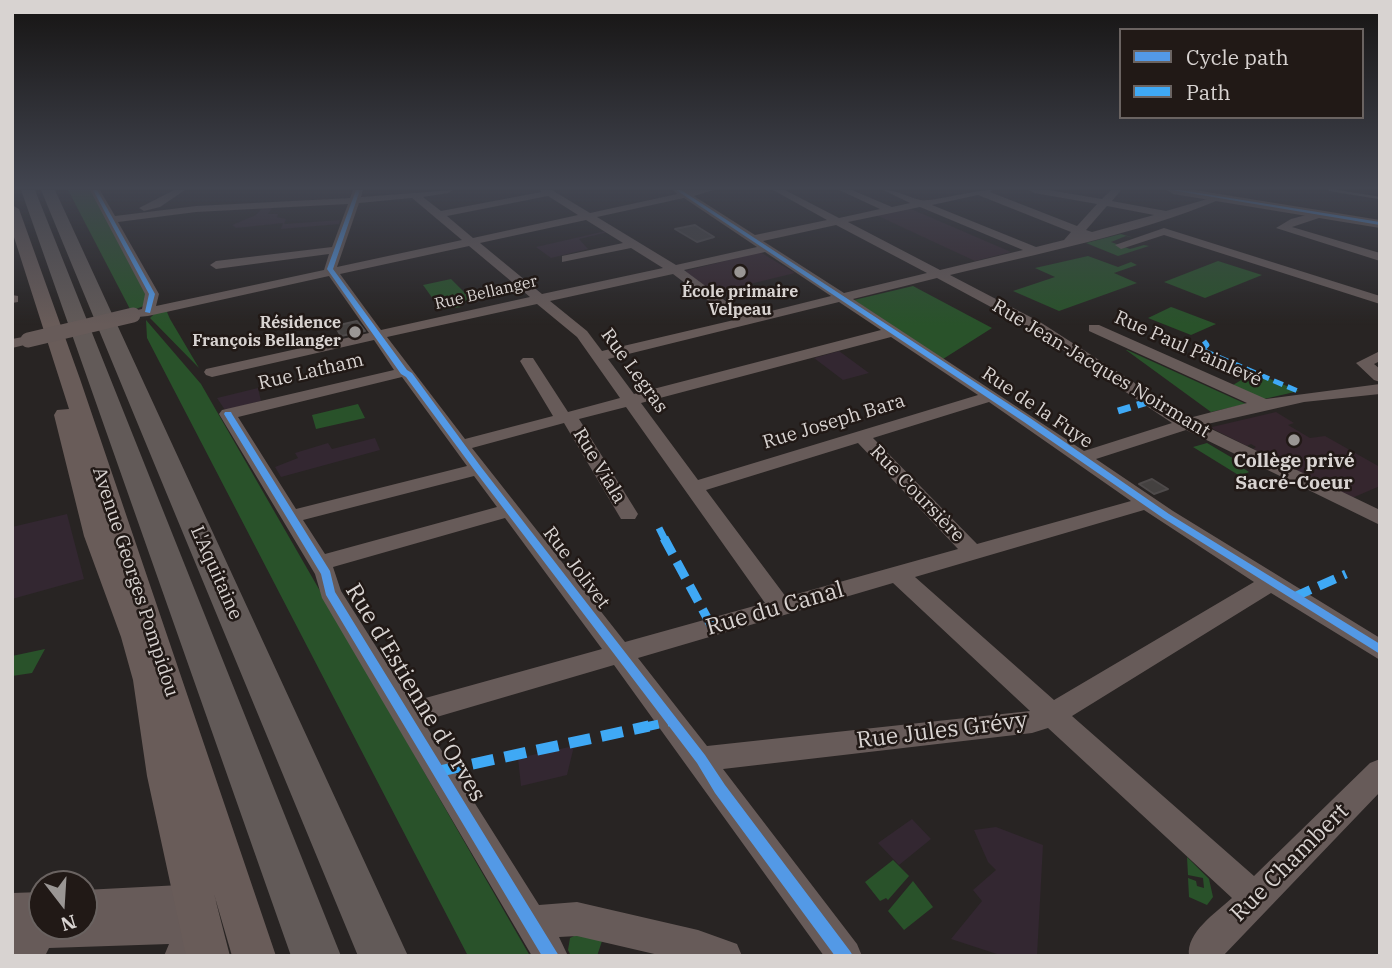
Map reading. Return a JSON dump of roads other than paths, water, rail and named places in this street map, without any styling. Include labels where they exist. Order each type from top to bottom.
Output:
[{"type":"highway","name":"L'Aquitaine","points":[[26,235],[316,956]]},
{"type":"highway","name":"L'Aquitaine","points":[[68,235],[383,956]]},
{"type":"main road","name":"Avenue Georges Pompidou","points":[[24,235],[254,956]]},
{"type":"main road","name":"Avenue Georges Pompidou","points":[[12,248],[38,320],[97,536],[136,637],[149,680],[196,934]]},
{"type":"street","points":[[121,235],[152,294],[140,313]]},
{"type":"street","points":[[332,271],[330,269],[341,235]]},
{"type":"street","name":"Rue Legras","points":[[463,235],[579,331],[780,607]]},
{"type":"street","points":[[12,344],[140,313],[502,235]]},
{"type":"street","points":[[620,235],[674,269],[744,321]]},
{"type":"street","name":"Rue de la Fuye","points":[[748,235],[1146,503],[1380,650]]},
{"type":"street","points":[[754,239],[772,235]]},
{"type":"street","name":"Rue Jean-Jacques Noirmant","points":[[861,235],[1035,325],[1188,424],[1380,518]]},
{"type":"street","points":[[1011,235],[1036,244]]},
{"type":"street","points":[[1061,244],[1072,235]]},
{"type":"street","points":[[1134,235],[1142,238]]},
{"type":"street","points":[[1121,245],[1151,235]]},
{"type":"street","points":[[1178,235],[1329,279],[1380,290]]},
{"type":"street","points":[[1203,235],[1329,279],[1380,300]]},
{"type":"street","points":[[1306,235],[1380,257]]},
{"type":"street","points":[[598,357],[936,275],[1036,244],[1061,244],[1092,236]]},
{"type":"street","points":[[566,259],[634,244]]},
{"type":"street","name":"Rue Bellanger","points":[[212,372],[768,248]]},
{"type":"street","points":[[216,265],[335,250]]},
{"type":"street","name":"Rue Jolivet","points":[[332,271],[404,372],[409,375],[701,759],[720,789],[845,956]]},
{"type":"street","name":"Rue Paul Painlevé","points":[[1094,328],[1265,405]]},
{"type":"street","points":[[461,445],[891,332]]},
{"type":"street","points":[[1380,355],[1364,363],[1380,377]]},
{"type":"street","name":"Rue Viala","points":[[528,360],[628,514]]},
{"type":"street","name":"Rue Latham","points":[[228,414],[404,372]]},
{"type":"street","points":[[1080,458],[1188,424],[1265,405],[1311,395],[1380,389]]},
{"type":"street","name":"Rue Joseph Bara","points":[[692,488],[988,397]]},
{"type":"street","name":"Rue d'Estienne d'Orves","points":[[228,414],[319,563],[328,579],[330,592],[551,956]]},
{"type":"street","name":"Rue Coursière","points":[[861,436],[973,552]]},
{"type":"street","points":[[289,517],[478,469]]},
{"type":"street","name":"Rue du Canal","points":[[404,715],[1146,503]]},
{"type":"street","points":[[319,563],[510,510]]},
{"type":"street","points":[[897,574],[1255,898]]},
{"type":"street","name":"Rue Jules Grévy","points":[[701,759],[1032,722],[1053,714],[1271,582]]},
{"type":"street","name":"Rue Chambert","points":[[1206,956],[1205,948],[1380,772]]},
{"type":"street","points":[[98,932],[196,934],[236,895]]},
{"type":"street","points":[[12,909],[28,925]]},
{"type":"street","points":[[98,910],[196,934]]},
{"type":"street","points":[[532,922],[577,919],[698,947],[725,956]]},
{"type":"place","name":"École primaire Velpeau","points":[[740,272]]},
{"type":"place","name":"Résidence François Bellanger","points":[[355,332]]},
{"type":"place","name":"Collège privé Sacré-Coeur","points":[[1294,440]]}]
